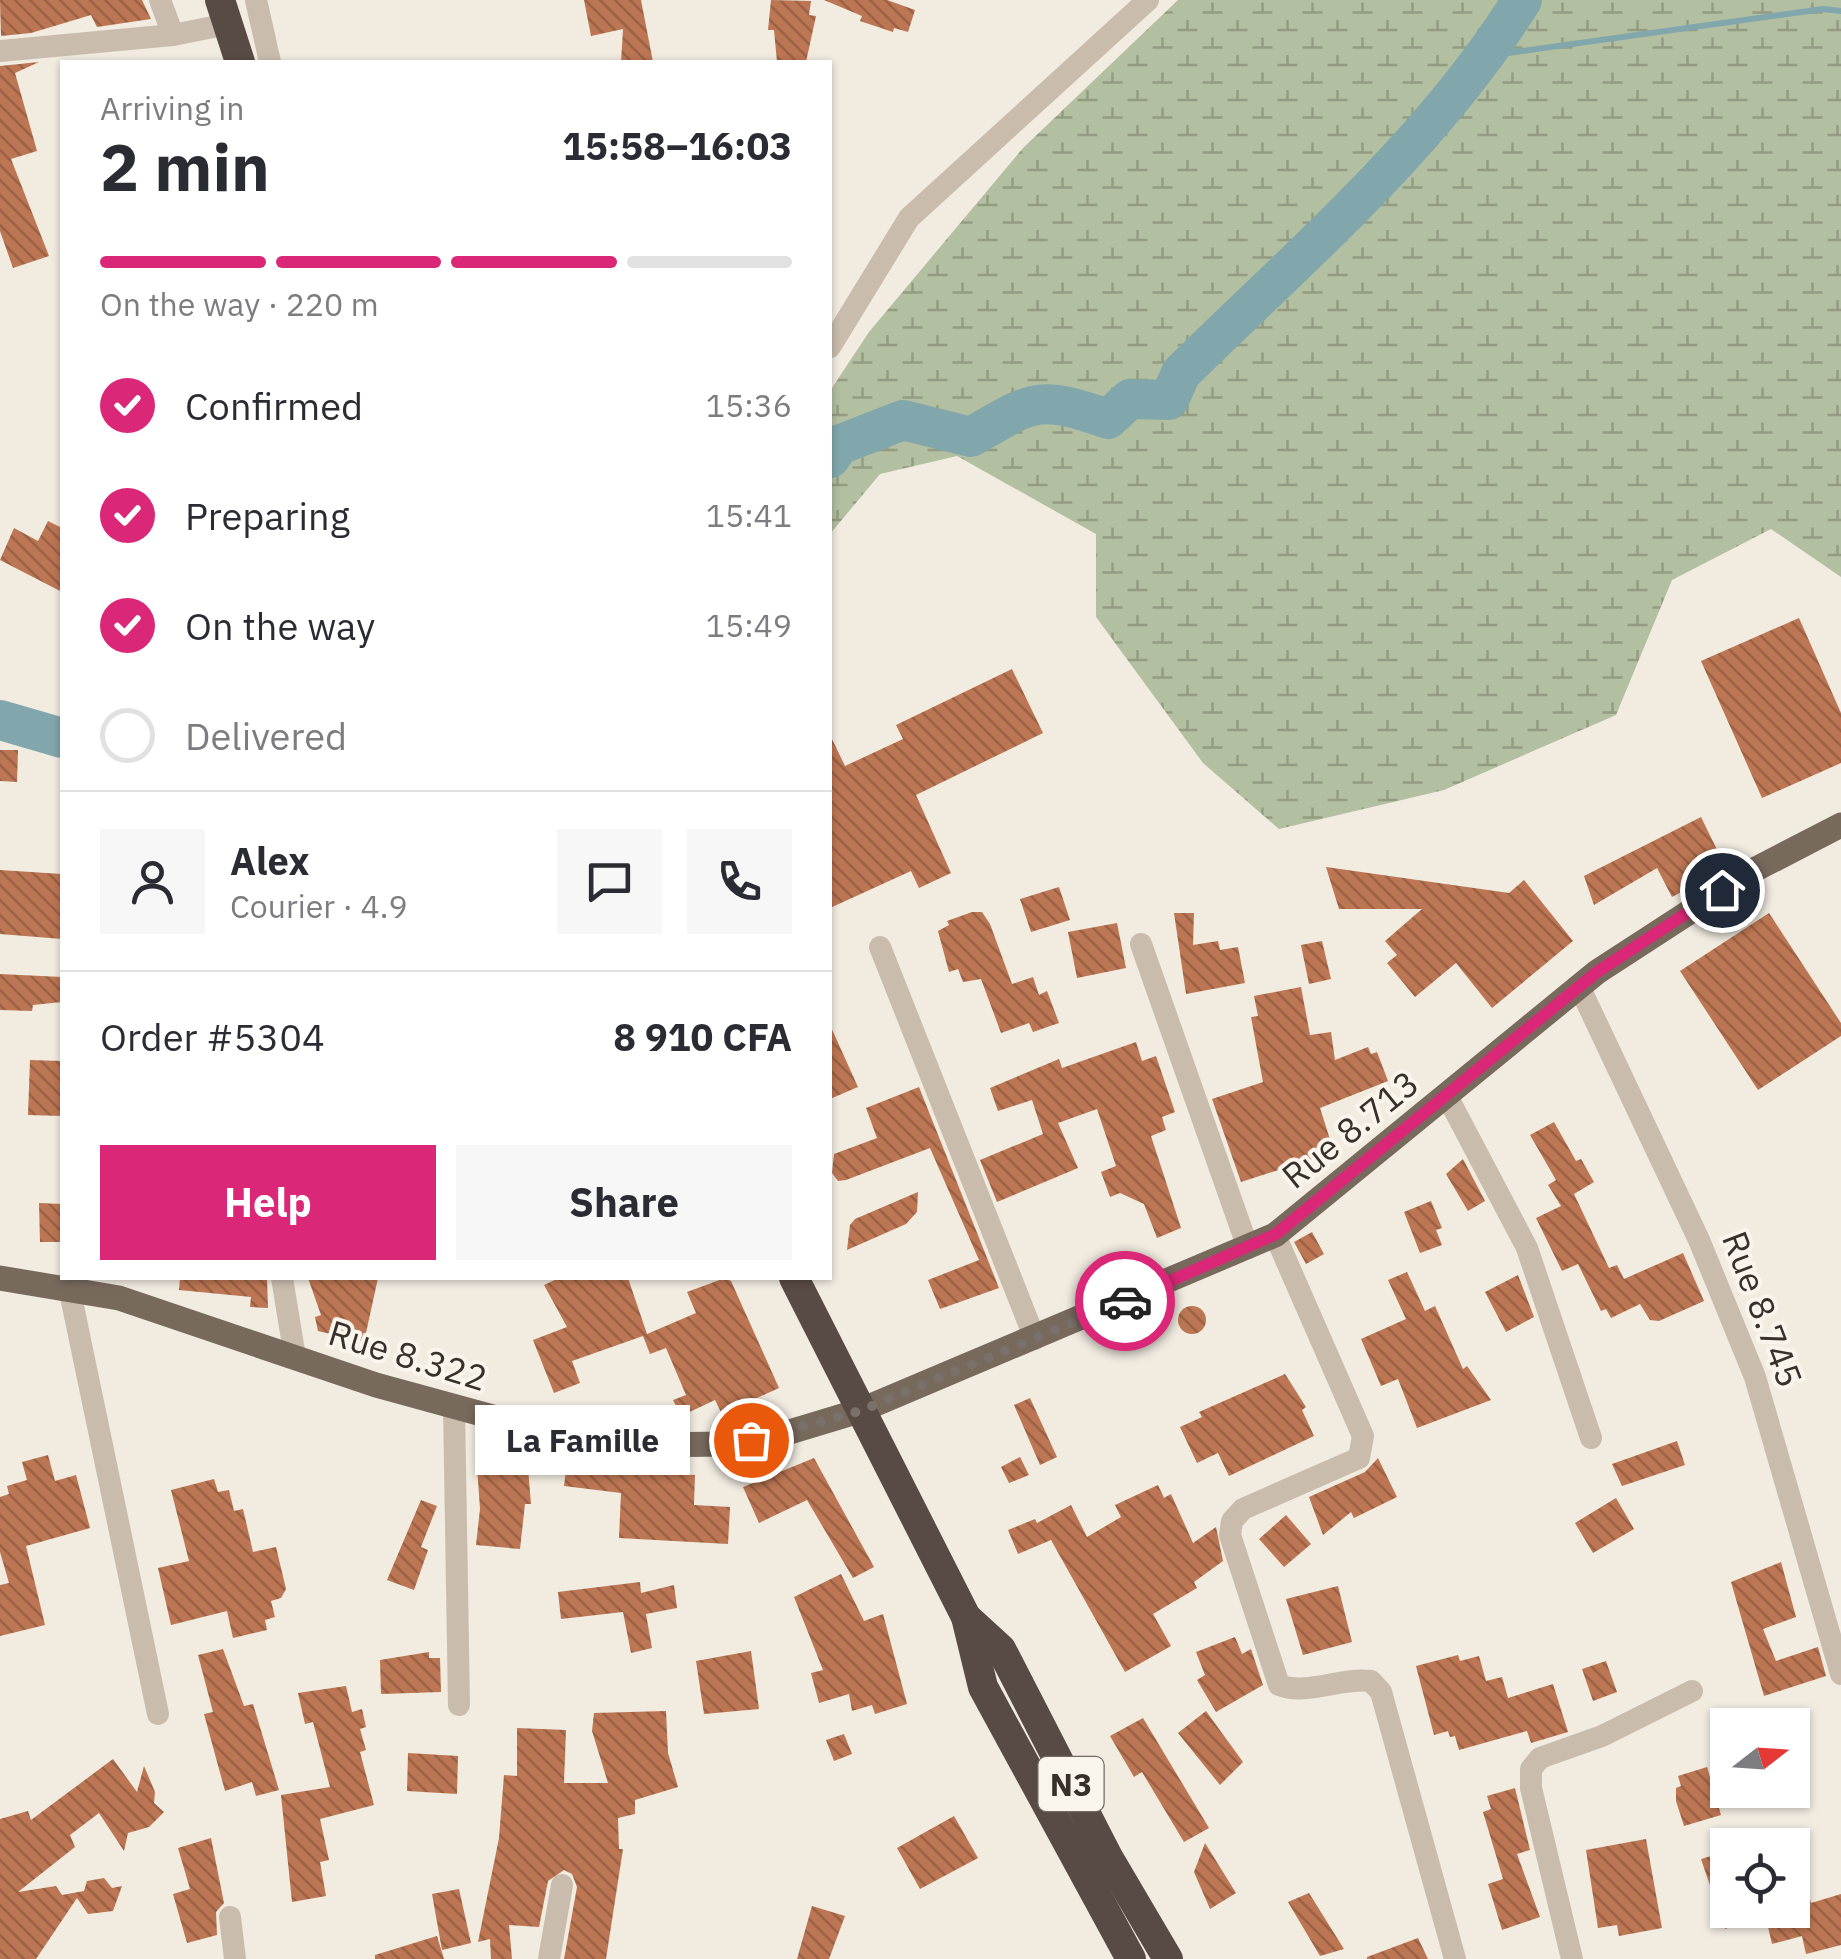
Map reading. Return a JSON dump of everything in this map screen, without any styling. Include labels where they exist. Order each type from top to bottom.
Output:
[{"type":"highway","points":[[224,12],[239,60]]},
{"type":"highway","name":"N3","points":[[795,1280],[966,1616],[983,1687],[1050,1817],[1131,1959]]},
{"type":"highway","name":"N3","points":[[966,1616],[1001,1649],[1108,1857],[1168,1959]]},
{"type":"main road","name":"Rue 8.713","points":[[860,1411],[1276,1234],[1579,986],[1754,870],[1841,824]]},
{"type":"main road","name":"Rue 8.322","points":[[0,1278],[118,1298],[454,1406],[529,1426],[641,1446],[730,1444],[773,1437],[860,1411]]},
{"type":"street","points":[[160,0],[173,35]]},
{"type":"street","points":[[256,0],[270,60]]},
{"type":"street","points":[[832,344],[908,218],[1148,0]]},
{"type":"street","points":[[0,51],[173,35],[224,12]]},
{"type":"street","points":[[1141,944],[1248,1248]]},
{"type":"street","points":[[880,947],[1034,1339]]},
{"type":"street","name":"Rue 8.745","points":[[1579,986],[1699,1240],[1755,1377],[1841,1674]]},
{"type":"street","points":[[1447,1096],[1527,1248],[1592,1438]]},
{"type":"street","points":[[1276,1234],[1362,1436],[1363,1448],[1358,1458],[1243,1509],[1232,1521],[1230,1535],[1280,1685],[1291,1690],[1371,1680],[1381,1692],[1455,1959]]},
{"type":"street","points":[[282,1280],[295,1357]]},
{"type":"street","points":[[69,1287],[158,1714]]},
{"type":"street","points":[[454,1406],[459,1705]]},
{"type":"street","points":[[1572,1959],[1532,1788],[1531,1769],[1540,1758],[1602,1736],[1692,1691]]},
{"type":"street","points":[[549,1959],[562,1884]]},
{"type":"street","points":[[230,1918],[235,1959]]},
{"type":"green space","points":[[1178,0],[1841,0],[1841,577],[1771,529],[1672,580],[1616,715],[1444,790],[1279,829],[1203,763],[1096,617],[1096,534],[957,456],[880,474],[832,532],[832,388],[869,332],[1023,148]]},
{"type":"building","points":[[0,0],[142,0],[151,19],[97,27],[91,15],[31,33],[1,36]]},
{"type":"building","points":[[584,0],[641,0],[653,60],[621,60],[623,29],[591,36]]},
{"type":"building","points":[[771,0],[811,1],[809,15],[816,16],[806,60],[777,60],[774,30],[768,30]]},
{"type":"building","points":[[824,0],[887,0],[915,10],[908,32],[894,28],[893,32],[860,21],[862,16]]},
{"type":"building","points":[[39,62],[15,73],[37,151],[11,159],[49,256],[13,268],[0,231],[0,66]]},
{"type":"building","points":[[48,521],[60,527],[60,591],[0,560],[14,528],[38,541]]},
{"type":"building","points":[[1799,618],[1841,713],[1841,763],[1762,798],[1701,661]]},
{"type":"building","points":[[1012,669],[1043,733],[916,795],[951,873],[919,888],[911,871],[832,907],[832,739],[845,766],[903,739],[896,725]]},
{"type":"building","points":[[0,750],[18,750],[17,782],[0,781]]},
{"type":"building","points":[[1701,817],[1726,868],[1672,897],[1657,868],[1594,905],[1584,876]]},
{"type":"building","points":[[1326,867],[1509,893],[1524,880],[1573,941],[1492,1008],[1456,963],[1415,997],[1387,963],[1397,955],[1385,941],[1422,909],[1339,909]]},
{"type":"building","points":[[0,870],[60,874],[60,939],[0,934]]},
{"type":"building","points":[[1059,887],[1070,920],[1031,932],[1020,899]]},
{"type":"building","points":[[982,912],[990,924],[1012,984],[1033,977],[1039,995],[1047,991],[1059,1023],[1033,1032],[1029,1023],[1001,1033],[981,979],[963,982],[958,969],[949,972],[938,931],[949,925],[947,921]]},
{"type":"building","points":[[1174,913],[1194,913],[1193,945],[1218,941],[1220,950],[1238,947],[1245,983],[1186,994]]},
{"type":"building","points":[[1769,913],[1841,1023],[1841,1036],[1758,1090],[1680,971]]},
{"type":"building","points":[[1117,923],[1126,968],[1077,978],[1068,932]]},
{"type":"building","points":[[1322,941],[1331,979],[1309,984],[1301,945]]},
{"type":"building","points":[[0,974],[60,977],[60,1002],[33,1005],[32,1011],[0,1010]]},
{"type":"building","points":[[1301,987],[1310,1035],[1331,1032],[1335,1060],[1368,1047],[1371,1054],[1377,1052],[1388,1081],[1320,1108],[1334,1152],[1241,1182],[1212,1099],[1263,1082],[1251,1017],[1258,1016],[1254,996]]},
{"type":"building","points":[[832,1029],[858,1087],[832,1098]]},
{"type":"building","points":[[1136,1042],[1142,1061],[1156,1056],[1175,1112],[1162,1117],[1166,1130],[1151,1136],[1181,1228],[1157,1238],[1144,1204],[1120,1193],[1110,1197],[1101,1172],[1116,1166],[1097,1109],[1058,1123],[1078,1168],[997,1202],[980,1160],[1043,1134],[1032,1100],[998,1111],[990,1088],[1059,1059],[1062,1068]]},
{"type":"building","points":[[30,1060],[60,1061],[60,1116],[28,1115]]},
{"type":"building","points":[[919,1087],[999,1288],[940,1309],[928,1280],[979,1260],[930,1148],[846,1180],[838,1181],[832,1173],[834,1154],[877,1138],[866,1108]]},
{"type":"building","points":[[1554,1122],[1576,1161],[1581,1159],[1594,1182],[1574,1194],[1609,1268],[1617,1265],[1624,1279],[1683,1253],[1704,1301],[1659,1321],[1650,1320],[1640,1304],[1611,1318],[1606,1309],[1601,1311],[1578,1264],[1562,1271],[1536,1218],[1561,1206],[1548,1185],[1556,1180],[1530,1135]]},
{"type":"building","points":[[1463,1159],[1485,1201],[1468,1211],[1446,1174]]},
{"type":"building","points":[[918,1192],[917,1212],[906,1224],[847,1250],[850,1225],[855,1219]]},
{"type":"building","points":[[1431,1201],[1442,1228],[1436,1230],[1442,1245],[1420,1253],[1404,1212]]},
{"type":"building","points":[[39,1203],[60,1204],[60,1242],[40,1242]]},
{"type":"building","points":[[1312,1232],[1324,1254],[1306,1264],[1294,1242]]},
{"type":"building","points":[[1407,1272],[1425,1311],[1435,1306],[1463,1369],[1467,1366],[1491,1400],[1417,1428],[1398,1379],[1381,1386],[1361,1339],[1406,1319],[1388,1280]]},
{"type":"building","points":[[1518,1275],[1534,1317],[1506,1332],[1485,1292]]},
{"type":"building","points":[[180,1280],[267,1280],[268,1308],[250,1307],[251,1297],[179,1290]]},
{"type":"building","points":[[309,1280],[378,1280],[364,1342],[318,1331],[315,1317],[321,1315]]},
{"type":"building","points":[[555,1280],[629,1280],[647,1334],[696,1313],[687,1292],[729,1280],[779,1388],[722,1414],[715,1400],[681,1416],[673,1400],[686,1395],[666,1348],[650,1354],[643,1336],[572,1361],[580,1383],[554,1393],[533,1340],[567,1327],[544,1285]]},
{"type":"building","points":[[1192,1306],[1202,1310],[1206,1320],[1202,1330],[1192,1334],[1182,1330],[1178,1320],[1182,1310]]},
{"type":"building","points":[[1285,1374],[1306,1407],[1302,1410],[1314,1436],[1229,1476],[1218,1453],[1197,1463],[1180,1427],[1202,1417],[1199,1412]]},
{"type":"building","points":[[1030,1398],[1057,1457],[1040,1465],[1014,1405]]},
{"type":"building","points":[[1677,1441],[1685,1465],[1622,1486],[1612,1464]]},
{"type":"building","points":[[507,1449],[509,1457],[527,1456],[531,1504],[525,1504],[520,1549],[476,1545],[480,1509],[476,1452]]},
{"type":"building","points":[[568,1454],[619,1460],[618,1470],[695,1475],[694,1505],[730,1507],[728,1544],[619,1538],[621,1493],[564,1486]]},
{"type":"building","points":[[48,1455],[55,1481],[76,1475],[90,1528],[26,1546],[45,1625],[0,1636],[0,1585],[9,1583],[0,1552],[0,1497],[9,1494],[7,1486],[27,1480],[22,1462]]},
{"type":"building","points":[[1020,1457],[1029,1475],[1009,1483],[1001,1467]]},
{"type":"building","points":[[814,1458],[874,1567],[853,1578],[807,1500],[759,1523],[743,1487]]},
{"type":"building","points":[[1378,1458],[1397,1497],[1354,1518],[1351,1512],[1323,1535],[1309,1497],[1365,1472]]},
{"type":"building","points":[[214,1479],[218,1492],[229,1490],[234,1511],[243,1509],[253,1552],[276,1547],[286,1589],[281,1598],[271,1601],[275,1617],[265,1620],[267,1630],[233,1638],[227,1611],[171,1625],[158,1568],[189,1561],[171,1490]]},
{"type":"building","points":[[1158,1485],[1164,1498],[1171,1494],[1193,1543],[1216,1527],[1223,1561],[1194,1582],[1197,1588],[1153,1614],[1171,1646],[1125,1672],[1051,1540],[1018,1554],[1008,1530],[1035,1519],[1037,1523],[1071,1505],[1087,1537],[1121,1517],[1115,1505]]},
{"type":"building","points":[[1616,1498],[1634,1529],[1593,1553],[1575,1523]]},
{"type":"building","points":[[421,1500],[437,1506],[421,1547],[428,1550],[414,1590],[387,1580]]},
{"type":"building","points":[[1286,1515],[1311,1544],[1284,1567],[1259,1539]]},
{"type":"building","points":[[1781,1562],[1796,1617],[1763,1629],[1776,1661],[1818,1647],[1826,1676],[1764,1696],[1731,1582]]},
{"type":"building","points":[[841,1574],[864,1621],[883,1614],[907,1704],[875,1714],[872,1705],[852,1711],[849,1694],[819,1703],[811,1673],[823,1670],[794,1597]]},
{"type":"building","points":[[640,1582],[641,1593],[674,1585],[677,1608],[646,1614],[652,1648],[631,1653],[623,1612],[561,1619],[558,1592]]},
{"type":"building","points":[[1338,1586],[1352,1642],[1303,1655],[1286,1599]]},
{"type":"building","points":[[1235,1637],[1242,1654],[1251,1649],[1263,1685],[1216,1712],[1197,1680],[1205,1675],[1196,1652]]},
{"type":"building","points":[[223,1649],[244,1706],[253,1704],[279,1790],[256,1796],[252,1782],[225,1791],[204,1714],[213,1712],[198,1655]]},
{"type":"building","points":[[751,1651],[759,1709],[704,1714],[696,1661]]},
{"type":"building","points":[[429,1652],[429,1658],[440,1658],[441,1692],[381,1694],[380,1660]]},
{"type":"building","points":[[1458,1655],[1460,1661],[1479,1656],[1486,1681],[1502,1677],[1508,1698],[1553,1684],[1568,1732],[1531,1743],[1527,1731],[1459,1750],[1455,1736],[1450,1737],[1448,1731],[1434,1735],[1416,1666]]},
{"type":"building","points":[[1606,1661],[1617,1692],[1593,1701],[1582,1669]]},
{"type":"building","points":[[346,1686],[352,1712],[362,1709],[366,1727],[360,1729],[366,1750],[360,1752],[374,1805],[320,1819],[329,1860],[320,1862],[326,1896],[292,1902],[281,1795],[330,1787],[313,1722],[305,1724],[298,1693]]},
{"type":"building","points":[[666,1711],[668,1753],[678,1787],[635,1800],[635,1814],[618,1818],[619,1849],[623,1849],[606,1959],[564,1959],[577,1887],[572,1874],[564,1870],[548,1881],[539,1927],[509,1925],[512,1959],[491,1959],[490,1939],[478,1942],[499,1838],[504,1775],[517,1776],[517,1728],[566,1730],[564,1783],[608,1783],[592,1731],[594,1713]]},
{"type":"building","points":[[1206,1711],[1243,1762],[1220,1785],[1178,1733]]},
{"type":"building","points":[[1143,1718],[1209,1828],[1184,1842],[1142,1772],[1134,1777],[1110,1736]]},
{"type":"building","points":[[844,1734],[852,1754],[834,1761],[826,1740]]},
{"type":"building","points":[[408,1753],[458,1756],[457,1794],[407,1791]]},
{"type":"building","points":[[113,1759],[137,1792],[144,1766],[155,1792],[154,1803],[164,1812],[149,1827],[128,1833],[124,1851],[99,1813],[70,1835],[75,1847],[18,1892],[56,1886],[62,1895],[84,1891],[87,1881],[104,1878],[112,1888],[122,1886],[113,1911],[88,1914],[77,1898],[36,1959],[0,1959],[0,1819],[28,1811],[31,1820]]},
{"type":"building","points":[[1707,1767],[1710,1808],[1719,1808],[1721,1815],[1684,1826],[1676,1801],[1676,1788],[1681,1786],[1678,1776]]},
{"type":"building","points":[[1515,1788],[1530,1850],[1517,1854],[1540,1917],[1502,1930],[1488,1884],[1503,1879],[1483,1812],[1491,1809],[1487,1796]]},
{"type":"building","points":[[954,1816],[978,1858],[920,1889],[897,1848]]},
{"type":"building","points":[[211,1838],[224,1903],[216,1912],[217,1935],[187,1943],[173,1894],[190,1889],[178,1848]]},
{"type":"building","points":[[1646,1839],[1662,1928],[1619,1936],[1617,1925],[1598,1928],[1586,1850]]},
{"type":"building","points":[[1205,1843],[1236,1893],[1210,1909],[1194,1872]]},
{"type":"building","points":[[1710,1856],[1710,1885],[1701,1859]]},
{"type":"building","points":[[459,1889],[471,1943],[442,1950],[432,1894]]},
{"type":"building","points":[[1309,1893],[1344,1949],[1320,1956],[1288,1902]]},
{"type":"building","points":[[1841,1894],[1841,1945],[1806,1954],[1802,1936],[1772,1944],[1768,1928],[1810,1928],[1810,1899],[1811,1903]]},
{"type":"building","points":[[812,1906],[845,1916],[829,1959],[797,1959]]},
{"type":"building","points":[[437,1936],[444,1959],[375,1959],[375,1955]]},
{"type":"building","points":[[1418,1938],[1428,1959],[1367,1959],[1367,1957]]},
{"type":"waterway","points":[[832,455],[839,445],[903,420],[971,437],[1036,405],[1065,406],[1108,419],[1130,399],[1169,400],[1181,373],[1407,150],[1487,52],[1522,0]]},
{"type":"waterway","points":[[1487,56],[1823,9],[1841,11]]},
{"type":"waterway","points":[[0,720],[60,737]]},
{"type":"way so far","points":[[751,1440],[860,1411],[1125,1301]]},
{"type":"place","name":"La Famille","points":[[751,1440]]},
{"type":"route","points":[[1125,1301],[1276,1234],[1597,972],[1722,890]]}]
